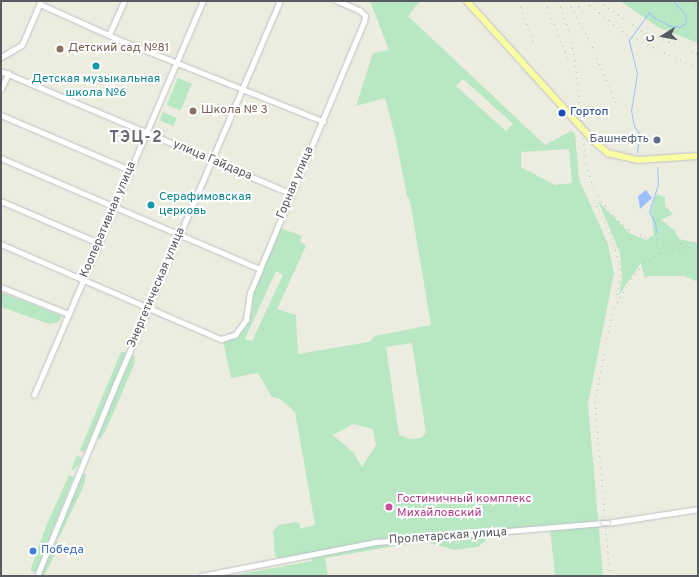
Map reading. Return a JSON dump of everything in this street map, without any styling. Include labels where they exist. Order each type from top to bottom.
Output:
[{"type":"main road","points":[[467,1],[602,149],[623,158],[650,160],[698,156]]},
{"type":"street","points":[[109,35],[124,1]]},
{"type":"street","name":"Кооперативная улица","points":[[34,395],[203,1]]},
{"type":"street","name":"Энергетическая улица","points":[[37,576],[148,308],[280,1]]},
{"type":"street","name":"Горная улица","points":[[148,308],[221,339],[235,335],[242,329],[260,269],[365,16],[360,11],[336,1]]},
{"type":"street","points":[[1,57],[22,45],[40,2],[109,35],[242,90],[322,121]]},
{"type":"street","name":"улица Гайдара","points":[[1,71],[146,134],[292,194]]},
{"type":"street","points":[[1,89],[8,74]]},
{"type":"street","points":[[1,115],[130,170]]},
{"type":"street","points":[[1,158],[179,236],[260,269]]},
{"type":"street","points":[[1,200],[99,243]]},
{"type":"street","points":[[1,244],[148,308]]},
{"type":"street","points":[[1,287],[68,314]]},
{"type":"street","name":"Пролетарская улица","points":[[201,576],[376,542],[606,523],[698,509]]},
{"type":"green space","points":[[370,1],[420,1],[408,16],[545,145],[571,131],[575,134],[579,179],[608,244],[614,273],[588,404],[603,576],[555,576],[550,528],[493,534],[478,547],[454,550],[424,541],[325,558],[328,576],[231,576],[312,561],[311,553],[279,558],[275,556],[273,531],[279,525],[296,522],[300,524],[300,529],[315,525],[295,412],[280,399],[272,397],[258,373],[231,378],[223,341],[233,339],[246,327],[252,311],[254,290],[280,228],[302,236],[300,241],[306,246],[277,309],[296,315],[298,354],[369,342],[375,336],[431,325],[410,201],[407,196],[396,140],[385,98],[356,106],[373,53],[389,50]],"holes":[[[463,79],[513,124],[506,131],[456,86]],[[569,149],[572,183],[555,185],[521,167],[521,152]],[[276,271],[283,275],[252,341],[245,339]],[[412,343],[426,433],[421,438],[410,439],[399,435],[386,347]],[[353,424],[373,429],[376,445],[362,467],[353,452],[333,435]]]},
{"type":"green space","points":[[620,1],[698,1],[698,43],[658,27]]},
{"type":"green space","points":[[178,78],[192,84],[180,111],[167,105]]},
{"type":"green space","points":[[163,112],[177,118],[173,126],[159,120]]},
{"type":"green space","points":[[656,194],[665,197],[665,206],[673,214],[661,220],[674,230],[679,239],[698,243],[698,282],[684,276],[648,276],[645,279],[641,263],[619,295],[622,277],[620,253],[598,201],[629,233],[646,240],[654,235],[651,212]]},
{"type":"green space","points":[[1,292],[62,316],[59,322],[49,324],[1,307]]},
{"type":"green space","points":[[121,352],[125,352],[125,355],[85,451],[82,452],[80,450]]},
{"type":"green space","points":[[132,355],[135,356],[134,365],[105,432],[99,440],[98,437]]},
{"type":"green space","points":[[77,455],[81,457],[81,461],[74,470],[71,470]]},
{"type":"green space","points":[[82,474],[86,474],[84,485],[59,538],[57,537]]},
{"type":"green space","points":[[69,475],[74,477],[36,572],[31,572],[31,568],[47,524]]},
{"type":"green space","points":[[57,541],[57,551],[44,576],[41,574],[54,542]]},
{"type":"water","points":[[646,190],[652,198],[640,209],[638,196]]},
{"type":"waterway","points":[[637,152],[640,134],[634,126],[631,111],[637,73],[629,40],[649,12],[653,17],[671,26],[679,27],[686,23],[685,14],[673,1]]},
{"type":"waterway","points":[[656,232],[655,222],[649,212],[658,184],[657,167]]},
{"type":"railway","points":[[518,1],[535,46]]},
{"type":"railway","points":[[545,1],[568,59]]},
{"type":"railway","points":[[558,1],[569,30],[575,60],[586,164],[594,191],[614,217],[629,230],[645,237],[684,244]]},
{"type":"railway","points":[[568,1],[590,41],[617,105]]},
{"type":"railway","points":[[575,1],[583,12]]},
{"type":"railway","points":[[585,1],[626,34],[698,68]]},
{"type":"railway","points":[[598,1],[641,30],[698,54]]},
{"type":"railway","points":[[691,1],[698,8]]},
{"type":"railway","points":[[594,200],[612,238],[619,263],[620,276],[616,300]]},
{"type":"railway","points":[[610,576],[595,402],[614,308],[628,284],[644,263],[660,253],[693,246]]},
{"type":"place","name":"Детский сад №81","points":[[60,49]]},
{"type":"place","name":"Детская музыкальная школа №6","points":[[96,66]]},
{"type":"place","name":"Школа № 3","points":[[193,111]]},
{"type":"place","name":"Гортоп","points":[[562,113]]},
{"type":"place","name":"Башнефть","points":[[657,140]]},
{"type":"place","name":"Серафимовская церковь","points":[[151,205]]},
{"type":"place","name":"Гостиничный комплекс Михайловский","points":[[389,507]]},
{"type":"place","name":"Победа","points":[[33,551]]},
{"type":"district","name":"ТЭЦ-2","points":[[136,138]]}]
